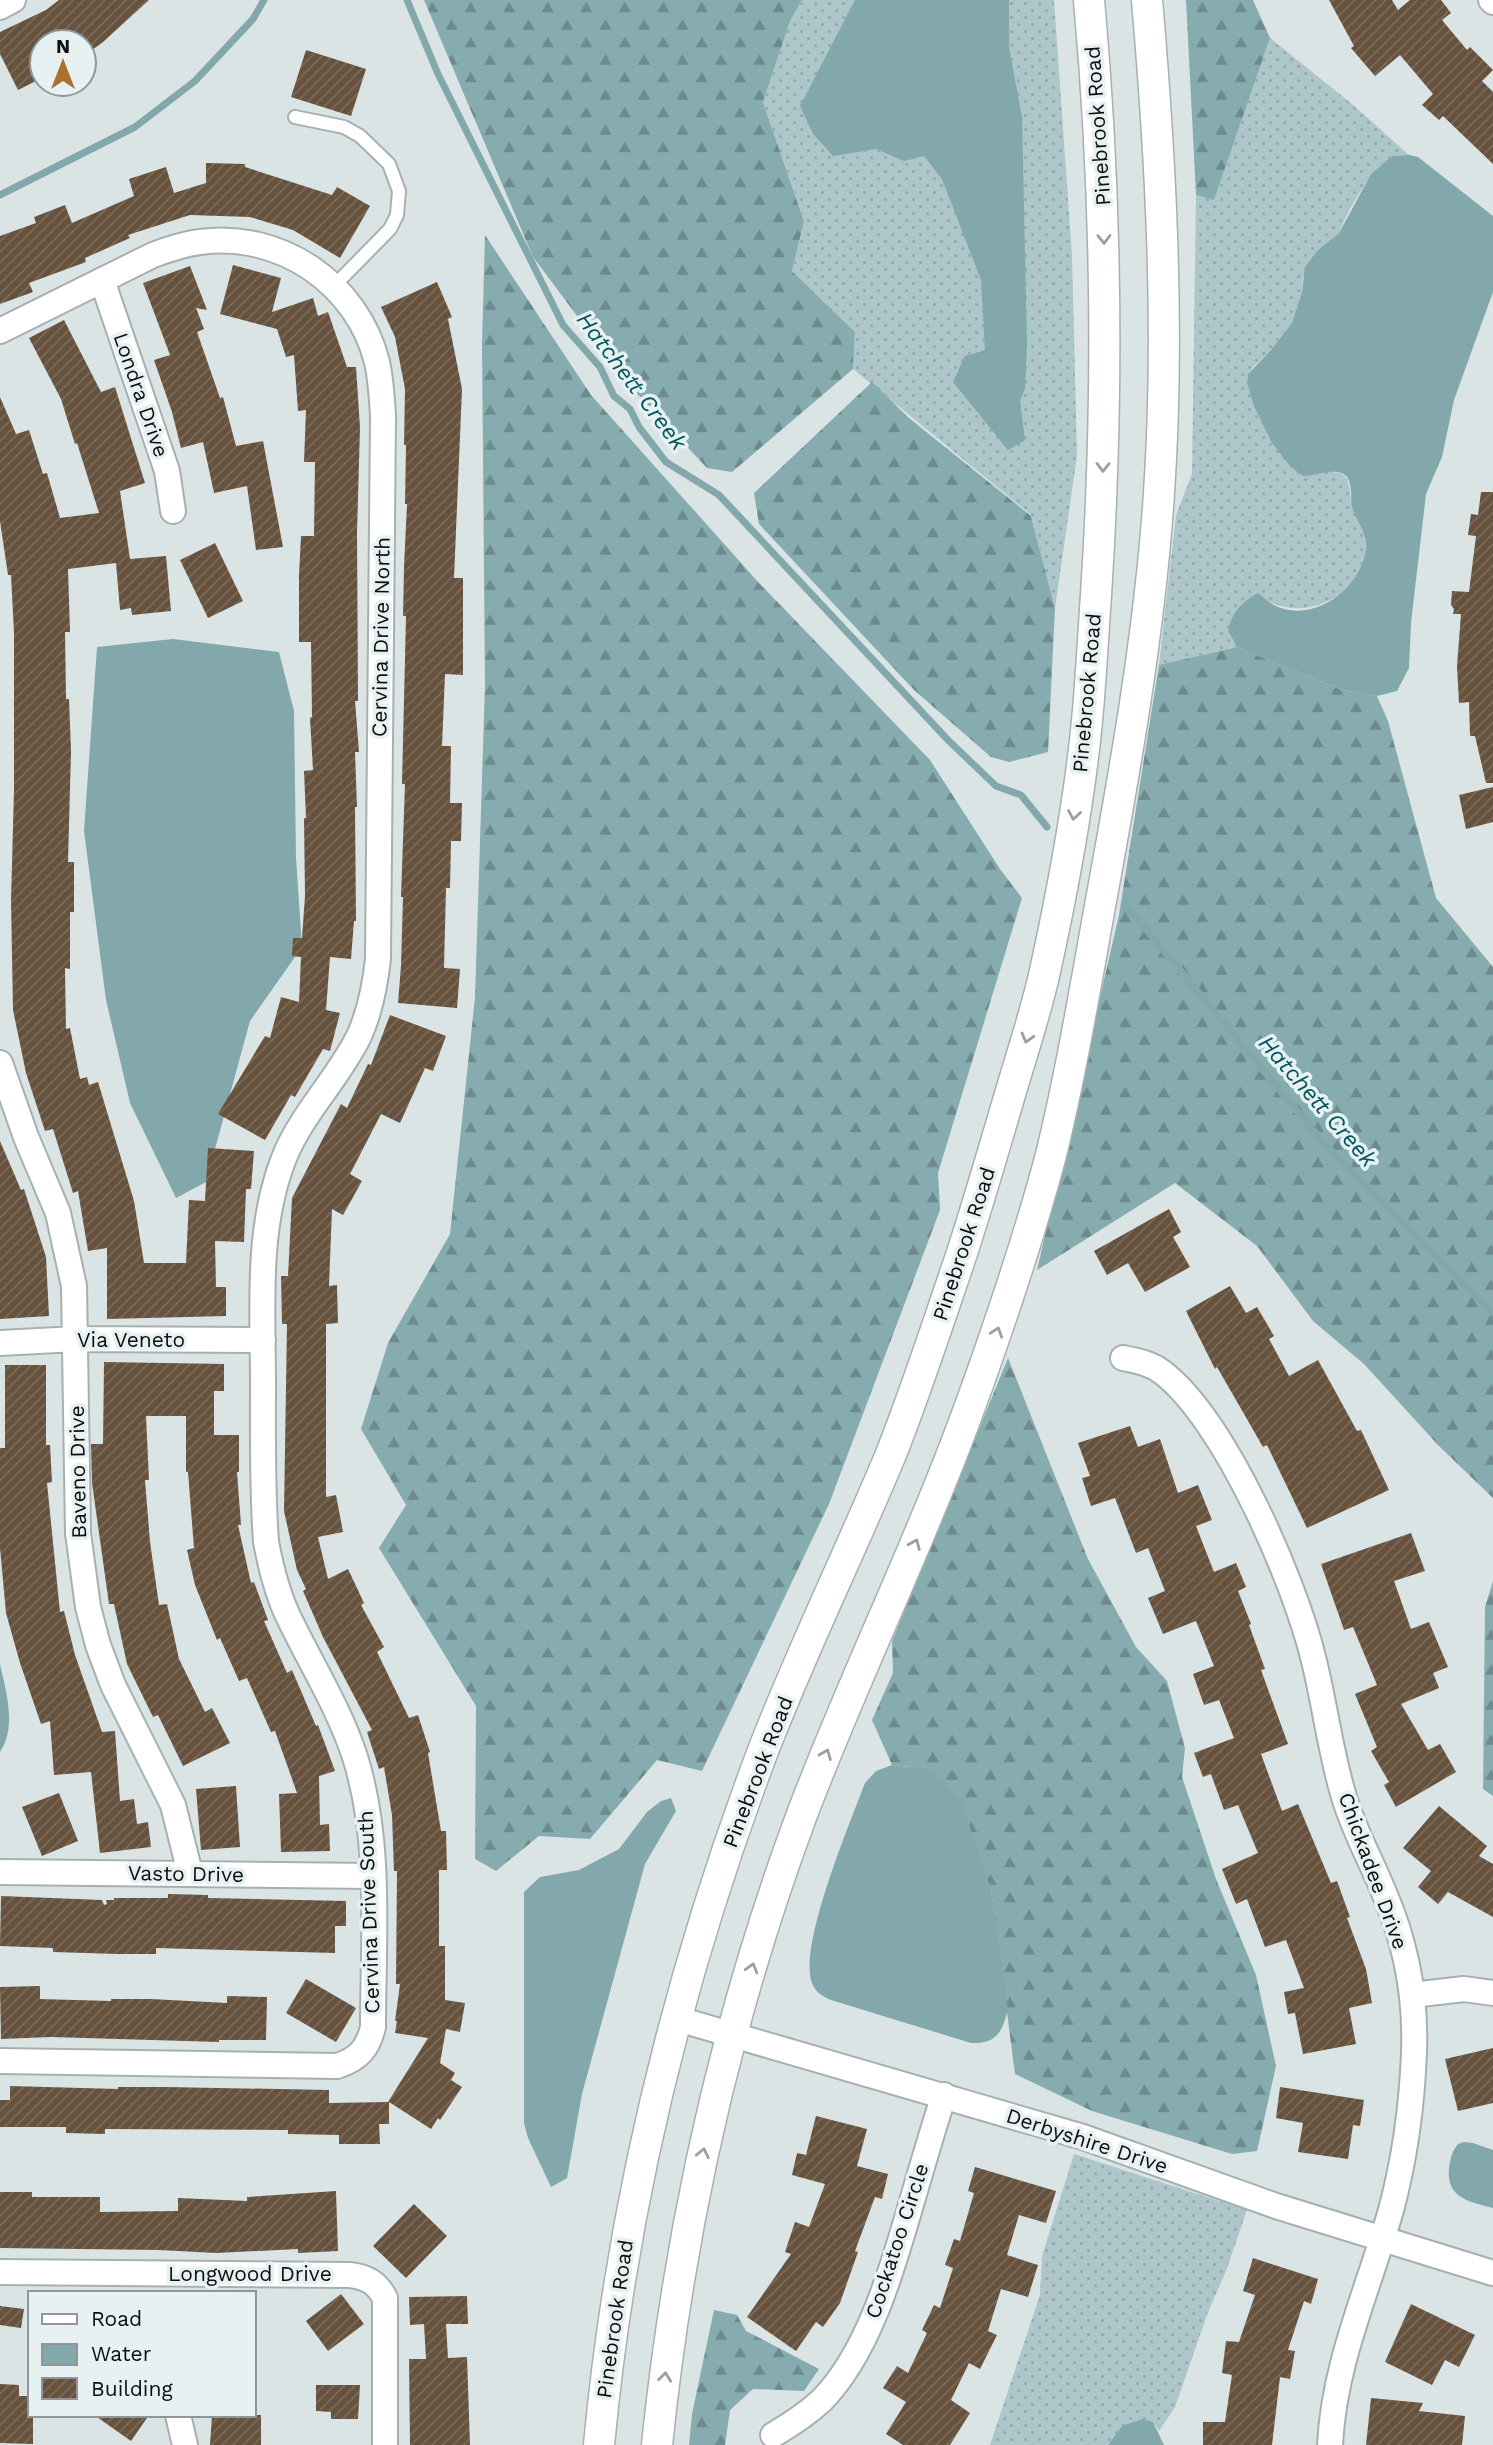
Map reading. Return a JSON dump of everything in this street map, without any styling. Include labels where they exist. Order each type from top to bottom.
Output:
[{"type":"street","points":[[0,7],[13,0]]},
{"type":"street","name":"Pinebrook Road","points":[[599,2445],[612,2325],[652,2119],[726,1855],[763,1752],[892,1449],[935,1332],[991,1160],[1047,961],[1074,814],[1086,726],[1103,478],[1103,208],[1089,0]]},
{"type":"street","name":"Pinebrook Road","points":[[657,2445],[669,2343],[706,2138],[754,1960],[800,1819],[943,1477],[986,1362],[1038,1201],[1072,1059],[1128,739],[1144,633],[1160,492],[1163,280],[1154,74],[1147,0]]},
{"type":"street","name":"Cervina Drive North","points":[[0,331],[153,255],[201,241],[228,240],[275,249],[314,270],[334,286],[353,307],[377,362],[383,416],[378,959],[368,1012],[359,1035],[295,1135],[276,1182],[268,1211],[265,1239],[263,1340]]},
{"type":"street","name":"Londra Drive","points":[[102,281],[167,471],[173,511]]},
{"type":"street","name":"Baveno Drive","points":[[0,1063],[26,1137],[58,1213],[74,1286],[78,1533],[88,1607],[113,1685],[173,1805],[190,1873]]},
{"type":"street","name":"Via Veneto","points":[[0,1343],[76,1339],[263,1340]]},
{"type":"street","name":"Cervina Drive South","points":[[0,2061],[337,2066],[351,2062],[369,2041],[373,2027],[373,1876],[365,1794],[344,1727],[288,1616],[271,1569],[266,1542],[263,1340]]},
{"type":"street","name":"Chickadee Drive","points":[[1123,1358],[1153,1366],[1176,1385],[1190,1402],[1232,1465],[1271,1541],[1296,1601],[1313,1658],[1333,1758],[1351,1821],[1394,1917],[1408,1970],[1414,2048],[1408,2131],[1391,2209],[1340,2372],[1330,2445]]},
{"type":"street","name":"Vasto Drive","points":[[0,1872],[373,1876]]},
{"type":"street","points":[[1412,1995],[1464,1989],[1493,1993]]},
{"type":"street","name":"Derbyshire Drive","points":[[678,2019],[1083,2137],[1276,2206],[1493,2273]]},
{"type":"street","name":"Cockatoo Circle","points":[[773,2435],[822,2400],[846,2367],[867,2330],[889,2279],[944,2095]]},
{"type":"street","name":"Longwood Drive","points":[[0,2272],[364,2277],[373,2282],[385,2298],[385,2445]]},
{"type":"street","points":[[27,2273],[55,2281],[75,2291]]},
{"type":"street","points":[[178,2417],[185,2445]]},
{"type":"lane","points":[[295,117],[344,127],[360,136],[389,164],[399,191],[397,215],[390,229],[334,286]]},
{"type":"shaded area","points":[[802,0],[1054,0],[1072,256],[1077,456],[1055,608],[1031,515],[853,369],[855,332],[792,271],[804,220],[763,102],[790,21]]},
{"type":"shaded area","points":[[1270,38],[1352,104],[1409,155],[1392,156],[1371,174],[1339,233],[1317,251],[1303,278],[1302,292],[1292,323],[1271,350],[1253,367],[1247,382],[1333,472],[1347,479],[1352,504],[1366,539],[1363,561],[1356,577],[1332,599],[1317,606],[1301,608],[1284,607],[1268,601],[1228,631],[1237,647],[1159,665],[1176,515],[1192,474],[1196,195],[1214,199]]},
{"type":"shaded area","points":[[1074,2154],[1247,2210],[1175,2407],[1159,2431],[1153,2422],[1122,2426],[1108,2445],[990,2445],[1040,2295],[1042,2256]]},
{"type":"green space","points":[[424,0],[802,0],[790,21],[763,102],[804,221],[792,271],[855,332],[853,369],[732,472],[707,468],[628,384],[533,257]]},
{"type":"green space","points":[[1186,0],[1253,0],[1270,38],[1214,200],[1196,195]]},
{"type":"green space","points":[[485,235],[591,395],[759,583],[930,760],[1000,869],[1022,898],[938,1173],[940,1210],[829,1504],[702,1771],[657,1760],[590,1839],[539,1836],[496,1871],[475,1859],[476,1706],[379,1548],[406,1505],[361,1429],[388,1343],[450,1234],[475,997],[485,685],[482,344]]},
{"type":"green space","points":[[872,382],[909,418],[1031,516],[1055,608],[1048,752],[1009,762],[991,757],[914,690],[759,524],[754,493]]},
{"type":"green space","points":[[1237,647],[1342,690],[1377,696],[1388,721],[1436,898],[1493,967],[1493,1498],[1438,1445],[1364,1364],[1313,1321],[1257,1246],[1175,1183],[1037,1270],[1119,915],[1159,665]]},
{"type":"green space","points":[[1008,1358],[1088,1559],[1136,1647],[1167,1681],[1185,1748],[1182,1777],[1216,1879],[1256,1975],[1276,2066],[1257,2151],[1232,2154],[1092,2111],[1015,2074],[991,1889],[910,1767],[892,1765],[872,1720],[893,1673],[892,1641]]},
{"type":"green space","points":[[1493,1581],[1493,1796],[1483,1789],[1485,1607]]},
{"type":"green space","points":[[714,2310],[737,2315],[746,2331],[819,2369],[804,2391],[753,2389],[730,2410],[725,2445],[689,2445],[692,2414]]},
{"type":"water","points":[[855,0],[1009,0],[1009,47],[1022,117],[1027,345],[1025,389],[1020,400],[1025,440],[1008,450],[953,382],[965,356],[985,350],[981,280],[942,179],[924,156],[904,161],[876,149],[833,156],[813,134],[800,106]]},
{"type":"water","points":[[1392,156],[1418,157],[1493,216],[1493,292],[1454,400],[1442,457],[1426,494],[1411,623],[1409,668],[1397,691],[1377,696],[1342,690],[1237,647],[1228,631],[1238,609],[1258,593],[1278,607],[1295,611],[1324,604],[1337,597],[1348,586],[1363,561],[1366,541],[1352,507],[1348,478],[1337,472],[1303,476],[1291,467],[1272,443],[1254,406],[1247,382],[1248,374],[1292,323],[1302,292],[1305,267],[1317,251],[1339,233],[1371,174]]},
{"type":"water","points":[[173,639],[279,652],[294,711],[296,858],[302,947],[250,1021],[206,1182],[176,1198],[130,1103],[106,1000],[84,831],[97,647]]},
{"type":"water","points":[[0,1664],[9,1720],[8,1732],[0,1752]]},
{"type":"water","points":[[892,1765],[925,1769],[944,1781],[961,1801],[991,1889],[1008,2009],[1001,2030],[993,2039],[971,2043],[831,2000],[820,1994],[812,1983],[812,1942],[838,1854],[865,1783],[876,1771]]},
{"type":"water","points":[[671,1798],[676,1811],[645,1864],[582,2094],[567,2178],[551,2187],[528,2138],[524,2123],[524,1892],[540,1877],[579,1870],[619,1849],[647,1812],[661,1801]]},
{"type":"water","points":[[1464,2142],[1493,2150],[1493,2208],[1468,2201],[1451,2186],[1451,2159],[1458,2144]]},
{"type":"water","points":[[1143,2419],[1153,2422],[1164,2445],[1108,2445],[1122,2426]]},
{"type":"building","points":[[59,0],[149,0],[98,46],[98,28],[28,28],[28,85],[18,90],[0,54],[0,32],[46,10]]},
{"type":"building","points":[[1329,0],[1392,0],[1398,10],[1410,0],[1441,0],[1451,13],[1442,20],[1467,50],[1470,47],[1493,70],[1482,81],[1493,92],[1493,164],[1443,116],[1439,120],[1422,105],[1433,94],[1400,55],[1375,76],[1351,48],[1354,46]]},
{"type":"building","points":[[306,50],[366,69],[351,116],[291,97]]},
{"type":"building","points":[[206,163],[245,164],[245,167],[332,195],[337,187],[370,206],[340,258],[293,230],[250,217],[190,215],[128,235],[130,238],[85,258],[86,262],[29,283],[33,292],[0,304],[0,236],[36,223],[34,217],[65,205],[72,223],[134,196],[129,179],[166,167],[174,193],[206,183]]},
{"type":"building","points":[[233,265],[281,278],[272,312],[313,298],[318,316],[328,312],[347,367],[356,367],[360,428],[357,532],[358,701],[355,701],[359,752],[355,752],[356,921],[351,959],[330,957],[326,1010],[340,1013],[330,1051],[323,1049],[295,1097],[291,1095],[265,1140],[218,1114],[265,1036],[270,1038],[281,997],[299,1002],[301,957],[292,956],[293,938],[302,938],[306,818],[304,771],[313,770],[310,718],[311,642],[299,642],[299,575],[301,536],[314,536],[315,462],[304,462],[306,410],[298,411],[294,355],[286,357],[277,329],[220,314]]},
{"type":"building","points":[[190,266],[207,310],[196,308],[204,329],[197,332],[220,398],[223,397],[236,446],[263,441],[283,547],[256,550],[247,486],[214,493],[203,442],[181,448],[154,360],[170,355],[143,283]]},
{"type":"building","points":[[437,282],[452,317],[448,319],[462,389],[454,578],[463,578],[463,675],[445,674],[442,746],[451,746],[450,803],[462,803],[461,841],[451,841],[450,888],[446,888],[444,968],[460,969],[457,1008],[398,1003],[405,784],[402,784],[407,504],[405,389],[395,337],[381,307]]},
{"type":"building","points":[[64,320],[101,392],[115,387],[145,483],[120,491],[130,559],[166,556],[171,611],[132,615],[131,608],[120,610],[116,563],[68,569],[70,632],[65,632],[66,699],[69,699],[71,751],[68,862],[74,862],[74,912],[70,912],[70,969],[65,968],[66,1029],[70,1028],[80,1079],[87,1077],[89,1085],[98,1082],[134,1201],[144,1263],[186,1263],[189,1200],[205,1201],[208,1148],[254,1151],[251,1189],[246,1189],[244,1242],[215,1241],[216,1287],[226,1287],[226,1316],[107,1319],[107,1248],[88,1251],[78,1191],[73,1193],[53,1129],[45,1131],[26,1073],[13,1010],[11,901],[14,633],[11,575],[8,575],[0,521],[0,397],[16,434],[29,430],[43,474],[47,473],[60,518],[99,513],[61,399],[29,338]]},
{"type":"building","points":[[1481,492],[1493,492],[1493,783],[1486,783],[1475,736],[1470,736],[1469,702],[1459,703],[1457,666],[1461,614],[1453,614],[1451,605],[1452,591],[1469,592],[1476,536],[1468,535],[1471,514],[1478,515]]},
{"type":"building","points":[[215,543],[243,601],[208,618],[180,560]]},
{"type":"building","points":[[1493,787],[1493,822],[1466,829],[1459,795]]},
{"type":"building","points":[[390,1015],[446,1036],[433,1071],[425,1068],[400,1123],[381,1114],[350,1174],[362,1181],[343,1215],[332,1209],[329,1286],[337,1285],[338,1323],[326,1324],[326,1497],[336,1495],[343,1532],[318,1537],[328,1579],[348,1569],[364,1603],[361,1605],[384,1647],[377,1652],[409,1718],[418,1715],[430,1752],[428,1753],[441,1831],[446,1831],[447,1870],[439,1870],[439,1946],[445,1946],[445,2000],[465,2003],[460,2032],[446,2029],[440,2063],[455,2073],[451,2080],[462,2087],[431,2129],[389,2102],[389,2124],[379,2124],[380,2144],[339,2144],[339,2135],[288,2134],[288,2130],[105,2129],[105,2134],[66,2133],[66,2127],[0,2127],[0,2100],[10,2100],[10,2086],[329,2090],[329,2103],[388,2102],[428,2038],[395,2033],[400,1984],[396,1984],[397,1871],[394,1871],[392,1815],[384,1767],[379,1769],[367,1732],[372,1730],[323,1637],[303,1591],[306,1589],[297,1570],[284,1511],[287,1324],[282,1324],[281,1276],[288,1276],[292,1198],[341,1104],[347,1108],[368,1064],[371,1065]]},
{"type":"building","points":[[0,1141],[21,1190],[24,1189],[46,1257],[49,1316],[0,1319]]},
{"type":"building","points":[[1169,1209],[1181,1232],[1173,1237],[1190,1267],[1145,1292],[1128,1263],[1107,1275],[1094,1251]]},
{"type":"building","points":[[1230,1286],[1246,1313],[1257,1307],[1274,1336],[1269,1339],[1289,1376],[1318,1360],[1357,1431],[1361,1430],[1389,1490],[1307,1528],[1267,1445],[1263,1447],[1217,1367],[1215,1369],[1186,1311]]},
{"type":"building","points":[[104,1362],[224,1364],[224,1391],[214,1391],[214,1435],[239,1435],[237,1472],[241,1525],[238,1525],[251,1583],[254,1582],[268,1620],[264,1621],[287,1673],[292,1670],[316,1726],[318,1725],[335,1771],[319,1776],[320,1825],[329,1824],[330,1851],[281,1852],[279,1794],[297,1793],[275,1731],[271,1732],[247,1678],[239,1681],[220,1638],[217,1640],[195,1585],[187,1550],[194,1548],[186,1472],[186,1416],[146,1416],[149,1480],[145,1480],[150,1542],[159,1605],[167,1604],[179,1659],[205,1712],[212,1708],[230,1743],[183,1766],[158,1715],[153,1717],[127,1664],[114,1604],[109,1604],[92,1483],[91,1444],[103,1444]]},
{"type":"building","points":[[5,1365],[46,1365],[46,1445],[50,1445],[52,1482],[47,1483],[60,1612],[64,1611],[75,1655],[102,1732],[115,1731],[120,1801],[134,1799],[137,1824],[148,1822],[151,1847],[100,1853],[91,1772],[54,1775],[50,1721],[41,1724],[20,1663],[6,1613],[0,1548],[0,1448],[5,1448]]},
{"type":"building","points":[[1130,1426],[1138,1447],[1160,1439],[1178,1493],[1198,1485],[1212,1520],[1196,1526],[1214,1572],[1236,1563],[1246,1587],[1238,1591],[1265,1669],[1261,1670],[1288,1744],[1261,1754],[1282,1811],[1298,1804],[1331,1883],[1337,1881],[1366,1969],[1372,2003],[1349,2008],[1356,2044],[1303,2054],[1295,2013],[1288,2014],[1284,1992],[1304,1988],[1286,1940],[1265,1947],[1247,1899],[1236,1904],[1222,1869],[1258,1853],[1238,1805],[1224,1810],[1211,1774],[1203,1777],[1194,1753],[1234,1738],[1219,1700],[1204,1705],[1193,1674],[1214,1666],[1196,1621],[1163,1634],[1148,1598],[1165,1591],[1148,1548],[1136,1553],[1115,1498],[1091,1506],[1082,1478],[1090,1476],[1078,1443]]},
{"type":"building","points":[[1411,1533],[1425,1571],[1394,1581],[1411,1629],[1429,1622],[1448,1667],[1433,1673],[1439,1688],[1401,1704],[1428,1750],[1440,1744],[1456,1772],[1396,1807],[1384,1785],[1389,1782],[1371,1751],[1377,1747],[1355,1694],[1377,1685],[1353,1627],[1344,1630],[1321,1564]]},
{"type":"building","points":[[236,1786],[240,1847],[201,1850],[196,1789]]},
{"type":"building","points":[[59,1793],[78,1841],[42,1856],[22,1807]]},
{"type":"building","points":[[1439,1806],[1487,1846],[1479,1856],[1493,1864],[1493,1917],[1448,1892],[1438,1904],[1418,1887],[1431,1871],[1403,1848]]},
{"type":"building","points":[[168,1894],[208,1895],[208,1898],[346,1901],[346,1926],[335,1926],[335,1953],[156,1948],[156,1954],[118,1954],[53,1952],[53,1948],[0,1946],[1,1896],[102,1900],[104,1905],[107,1904],[106,1900],[114,1898],[168,1898]]},
{"type":"building","points":[[306,1979],[356,2008],[336,2042],[286,2013]]},
{"type":"building","points":[[40,1986],[40,1999],[151,1999],[227,2003],[227,1996],[267,1997],[266,2040],[219,2042],[51,2037],[1,2039],[0,1987]]},
{"type":"building","points":[[1493,2048],[1493,2103],[1458,2111],[1445,2059]]},
{"type":"building","points":[[1280,2087],[1364,2100],[1360,2126],[1353,2125],[1348,2159],[1298,2152],[1303,2123],[1276,2118]]},
{"type":"building","points":[[816,2116],[867,2129],[857,2166],[888,2174],[882,2199],[875,2197],[840,2303],[823,2327],[816,2322],[796,2351],[747,2317],[791,2254],[785,2252],[795,2222],[809,2227],[825,2184],[792,2175],[797,2153],[806,2155]]},
{"type":"building","points":[[975,2167],[1056,2191],[1046,2223],[1019,2215],[1007,2255],[1038,2265],[1028,2297],[1001,2289],[988,2331],[997,2335],[980,2369],[969,2363],[951,2400],[970,2413],[950,2445],[903,2445],[886,2434],[906,2402],[883,2388],[897,2366],[908,2373],[927,2333],[922,2330],[934,2305],[940,2308],[953,2268],[945,2265],[954,2239],[960,2241],[974,2193],[968,2191]]},
{"type":"building","points":[[336,2191],[338,2251],[298,2253],[298,2249],[216,2253],[0,2248],[0,2192],[32,2192],[32,2197],[100,2197],[100,2212],[178,2211],[178,2198],[247,2201],[247,2197]]},
{"type":"building","points":[[414,2204],[447,2236],[406,2278],[373,2246]]},
{"type":"building","points":[[1253,2258],[1318,2279],[1311,2304],[1304,2301],[1288,2350],[1295,2351],[1290,2379],[1280,2377],[1272,2445],[1203,2445],[1203,2422],[1225,2422],[1232,2375],[1222,2373],[1226,2341],[1239,2342],[1255,2295],[1243,2291]]},
{"type":"building","points":[[341,2294],[364,2324],[328,2351],[306,2321]]},
{"type":"building","points":[[467,2296],[468,2324],[446,2324],[448,2358],[467,2357],[470,2445],[410,2445],[409,2359],[426,2359],[424,2324],[410,2325],[409,2297]]},
{"type":"building","points":[[1411,2304],[1475,2335],[1459,2367],[1445,2360],[1432,2385],[1385,2362]]},
{"type":"building","points":[[0,2306],[24,2309],[21,2328],[0,2325]]},
{"type":"building","points":[[0,2384],[19,2385],[19,2396],[28,2396],[28,2417],[33,2417],[33,2444],[0,2443]]},
{"type":"building","points":[[316,2385],[360,2385],[358,2419],[331,2419],[331,2412],[316,2411]]},
{"type":"building","points":[[1371,2398],[1423,2403],[1419,2411],[1465,2416],[1462,2445],[1366,2445]]},
{"type":"building","points":[[261,2415],[261,2445],[210,2445],[212,2417]]},
{"type":"building","points":[[97,2417],[148,2417],[131,2441]]},
{"type":"waterway","name":"Hatchett Creek","points":[[0,195],[135,127],[195,81],[253,19],[264,0]]},
{"type":"waterway","name":"Hatchett Creek","points":[[407,0],[438,74],[563,325],[600,367],[614,396],[630,409],[639,427],[666,462],[719,495],[948,740],[996,786],[1021,795],[1047,827]]},
{"type":"waterway","name":"Hatchett Creek","points":[[1125,904],[1323,1142],[1493,1313]]}]
